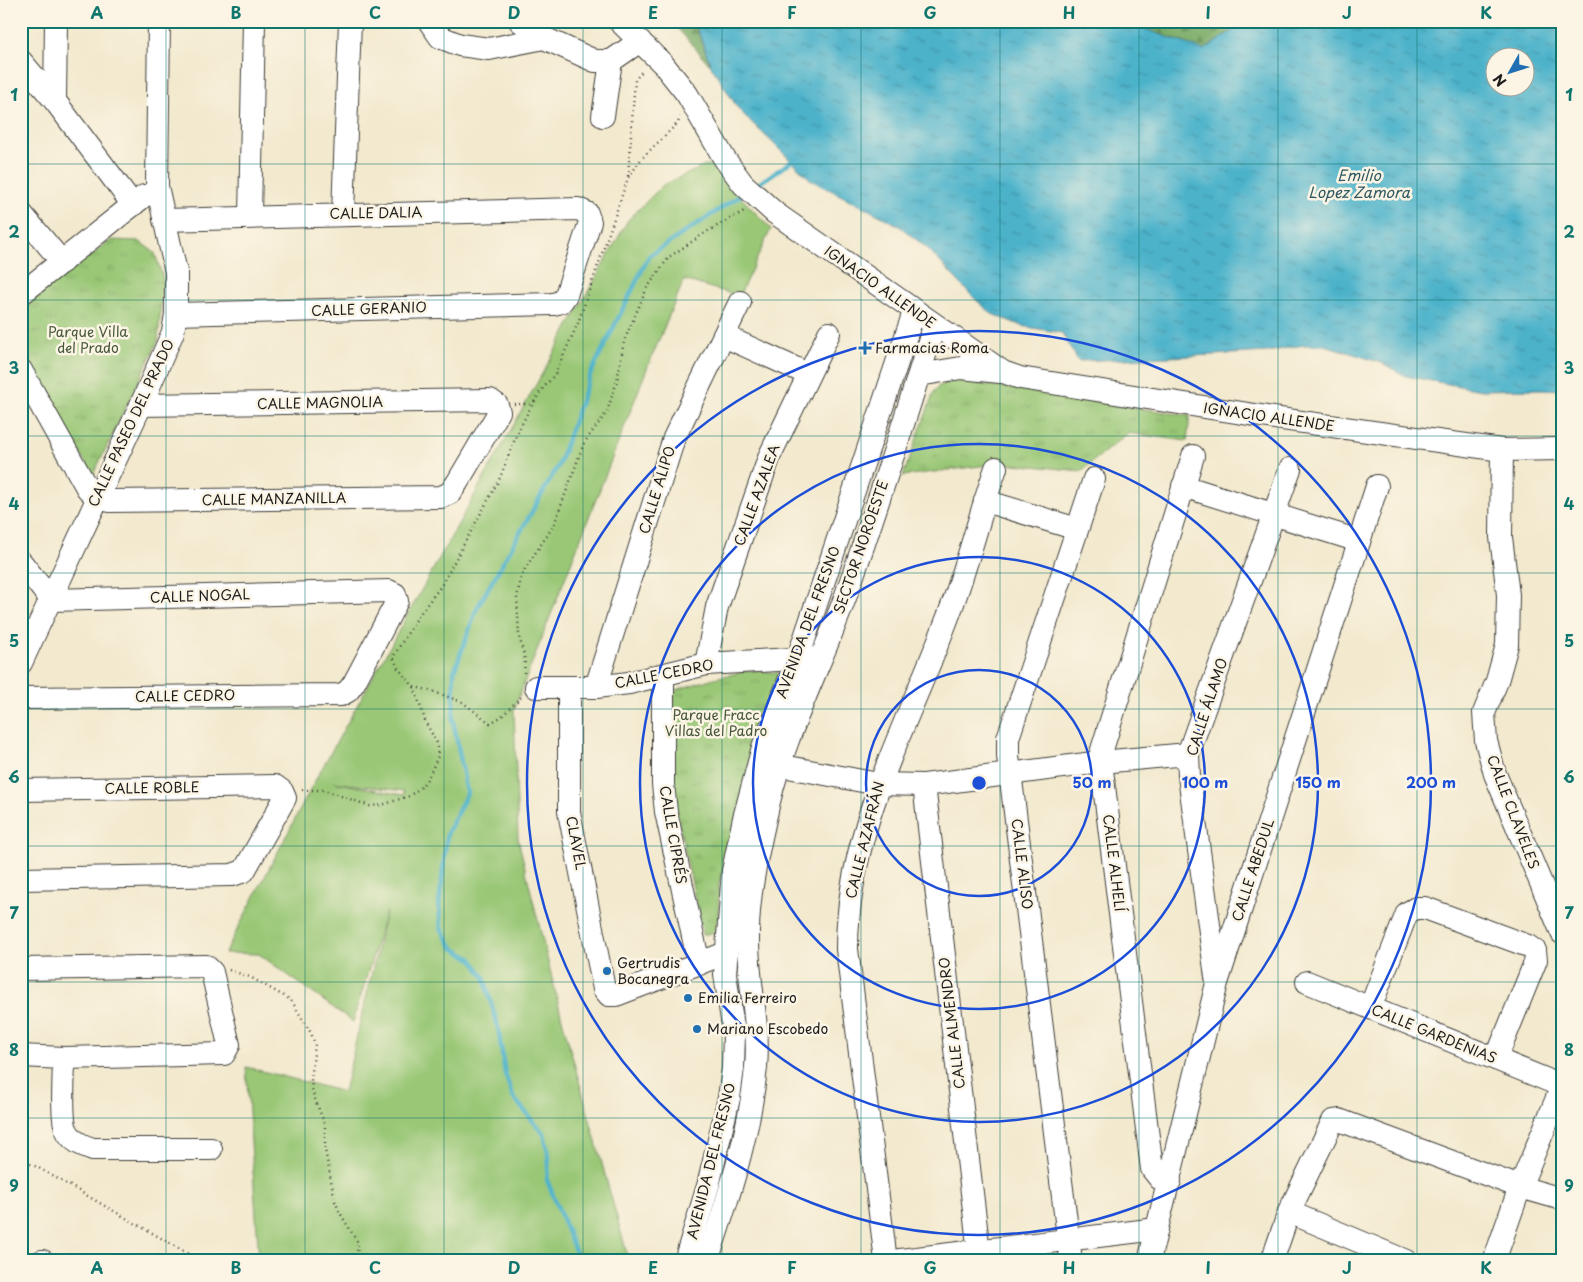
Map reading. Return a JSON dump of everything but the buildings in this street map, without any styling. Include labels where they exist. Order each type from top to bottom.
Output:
[{"type":"street","points":[[55,101],[56,21]]},
{"type":"street","name":"CALLE PASEO DEL PRADO","points":[[21,663],[173,332],[176,314],[176,272],[157,186],[159,21]]},
{"type":"street","points":[[250,216],[254,21]]},
{"type":"street","points":[[342,214],[350,21]]},
{"type":"street","points":[[429,21],[440,37],[460,45],[490,49],[544,38]]},
{"type":"street","points":[[520,21],[544,38],[595,62],[611,61],[648,48]]},
{"type":"street","name":"IGNACIO ALLENDE","points":[[619,21],[648,48],[687,94],[724,158],[743,184],[763,202],[914,312],[1003,372],[1020,378],[1502,450],[1562,449]]},
{"type":"street","points":[[21,61],[55,101],[133,205]]},
{"type":"street","points":[[603,116],[611,61]]},
{"type":"street","points":[[21,294],[157,186]]},
{"type":"street","name":"CALLE DALIA","points":[[164,220],[250,216],[578,209],[587,213],[590,222],[566,295],[561,302]]},
{"type":"street","points":[[21,214],[62,262]]},
{"type":"street","name":"CALLE GERANIO","points":[[176,314],[553,304],[561,302]]},
{"type":"street","name":"CALLE ALIPO","points":[[596,687],[674,438],[740,302]]},
{"type":"street","name":"AVENIDA DEL FRESNO","points":[[686,1261],[708,1186],[729,1098],[733,1068],[734,1033],[725,974],[733,871],[769,764],[798,658],[914,312]]},
{"type":"street","name":"SECTOR NOROESTE","points":[[769,764],[800,709],[846,595],[934,326]]},
{"type":"street","name":"CALLE AZALEA","points":[[706,664],[717,607],[770,455],[829,333]]},
{"type":"street","points":[[724,336],[808,374]]},
{"type":"street","points":[[919,374],[961,368],[1003,372]]},
{"type":"street","points":[[21,370],[87,488],[97,498]]},
{"type":"street","name":"CALLE MAGNOLIA","points":[[141,405],[490,400],[497,405],[499,412],[450,492]]},
{"type":"street","name":"CALLE CLAVELES","points":[[1502,450],[1501,537],[1508,595],[1507,645],[1497,681],[1484,713],[1486,741],[1495,774],[1562,934]]},
{"type":"street","name":"CALLE ALHELÍ","points":[[1170,1181],[1155,1175],[1152,1169],[1101,762],[1104,744],[1193,456]]},
{"type":"street","name":"CALLE AZAFRÁN","points":[[886,1261],[847,949],[847,915],[853,880],[878,784],[947,621],[996,468]]},
{"type":"street","name":"CALLE ÁLAMO","points":[[1217,983],[1189,776],[1188,754],[1290,469]]},
{"type":"street","name":"CALLE ALISO","points":[[1071,1261],[1010,774],[1008,738],[1094,478]]},
{"type":"street","points":[[1183,486],[1358,541]]},
{"type":"street","name":"CALLE ABEDUL","points":[[1149,1261],[1217,983],[1377,486]]},
{"type":"street","name":"CALLE MANZANILLA","points":[[97,498],[110,501],[441,498],[450,492]]},
{"type":"street","points":[[984,501],[1077,529]]},
{"type":"street","points":[[21,562],[51,600]]},
{"type":"street","name":"CALLE NOGAL","points":[[51,600],[389,590],[396,594],[397,602],[348,691]]},
{"type":"street","name":"CALLE CEDRO","points":[[536,687],[596,687],[629,683],[706,664],[822,658]]},
{"type":"street","name":"CALLE CIPRÉS","points":[[663,675],[663,784],[666,812],[699,964]]},
{"type":"street","name":"CLAVEL","points":[[569,688],[569,812],[604,989],[609,995],[616,995],[699,964]]},
{"type":"street","name":"CALLE CEDRO","points":[[21,698],[341,695],[348,691]]},
{"type":"street","points":[[769,764],[878,784],[924,785],[1101,762],[1188,754]]},
{"type":"street","name":"AVENIDA DEL FRESNO","points":[[707,1261],[730,1188],[748,1116],[756,1067],[756,1025],[748,941],[749,918],[766,813],[769,764]]},
{"type":"street","name":"CALLE ALMENDRO","points":[[924,785],[980,1255]]},
{"type":"street","name":"CALLE ROBLE","points":[[21,790],[276,786],[282,791]]},
{"type":"street","points":[[21,879],[232,875],[244,871],[284,798],[282,791]]},
{"type":"street","points":[[1370,1008],[1407,913],[1416,908],[1425,908],[1528,946],[1535,951],[1536,960],[1496,1059]]},
{"type":"street","points":[[1535,951],[1562,942]]},
{"type":"street","points":[[699,964],[726,953]]},
{"type":"street","points":[[21,969],[209,969],[228,1044],[224,1054],[64,1058],[21,1056]]},
{"type":"street","name":"CALLE GARDENIAS","points":[[1306,982],[1562,1086]]},
{"type":"street","points":[[64,1058],[65,1127],[70,1137],[80,1145],[93,1149],[211,1149]]},
{"type":"street","points":[[1494,1261],[1520,1187],[1562,1086]]},
{"type":"street","points":[[1272,1261],[1289,1212],[1333,1121],[1339,1120],[1520,1187],[1562,1200]]},
{"type":"street","points":[[1289,1212],[1406,1261]]},
{"type":"street","points":[[892,1261],[980,1255],[1068,1238],[1157,1229]]},
{"type":"path","points":[[282,791],[324,790],[370,806],[382,805],[409,796],[420,788],[428,778],[438,756],[437,743],[426,723],[414,688],[398,668],[393,657],[419,615],[441,586],[499,480],[528,412],[555,374],[578,323],[628,178],[635,80],[648,48]]},
{"type":"path","points":[[628,178],[642,158],[678,123],[687,94]]},
{"type":"path","points":[[536,687],[526,684],[524,678],[525,660],[519,635],[517,597],[521,578],[554,525],[584,443],[606,412],[617,381],[624,341],[647,288],[669,257],[708,231],[763,202]]},
{"type":"path","points":[[414,688],[429,690],[462,702],[490,723],[501,718],[525,692],[536,687]]},
{"type":"path","points":[[209,969],[228,970],[250,977],[281,993],[298,1009],[311,1033],[315,1051],[311,1081],[313,1094],[325,1125],[325,1150],[335,1201],[358,1243],[357,1255],[359,1261]]},
{"type":"path","points":[[21,1160],[37,1167],[201,1261]]},
{"type":"green space","points":[[671,21],[694,21],[711,66]]},
{"type":"green space","points":[[1123,21],[1246,21],[1204,50]]},
{"type":"green space","points":[[709,164],[771,229],[739,296],[684,280],[648,366],[514,709],[518,839],[563,1023],[629,1261],[259,1261],[246,1067],[344,1092],[386,912],[353,1022],[259,954],[225,953],[316,779],[628,220],[663,185]],"holes":[[[333,782],[404,791],[404,795]]]},
{"type":"green space","name":"Parque Villa del Prado","points":[[111,240],[139,241],[155,253],[163,279],[158,341],[93,475],[21,353],[21,309]]},
{"type":"green space","points":[[955,380],[1190,416],[1187,441],[1128,433],[1081,471],[1003,463],[903,476],[934,392],[939,386]]},
{"type":"green space","name":"Parque Fracc Villas del Padro","points":[[752,670],[779,673],[766,710],[719,884],[718,931],[703,935],[671,786],[673,691],[714,678]]},
{"type":"water","name":"Emilio Lopez Zamora","points":[[694,21],[1123,21],[1204,50],[1246,21],[1562,21],[1562,390],[1481,390],[1405,376],[1382,363],[1325,345],[1304,345],[1267,352],[1078,361],[1062,333],[1022,326],[992,314],[974,298],[927,248],[898,225],[811,180],[739,110],[711,66]]},
{"type":"waterway","points":[[755,186],[792,161]]},
{"type":"waterway","points":[[579,1261],[547,1180],[549,1157],[544,1134],[513,1097],[505,1074],[498,1027],[484,977],[472,959],[453,948],[441,928],[439,905],[447,834],[467,793],[453,720],[454,672],[477,608],[559,464],[590,375],[649,256],[744,193]]},
{"type":"place","name":"Farmacias Roma","points":[[865,348]]},
{"type":"place","name":"Gertrudis Bocanegra","points":[[607,971]]},
{"type":"place","name":"Emilia Ferreiro","points":[[688,998]]},
{"type":"place","name":"Mariano Escobedo","points":[[697,1029]]}]
